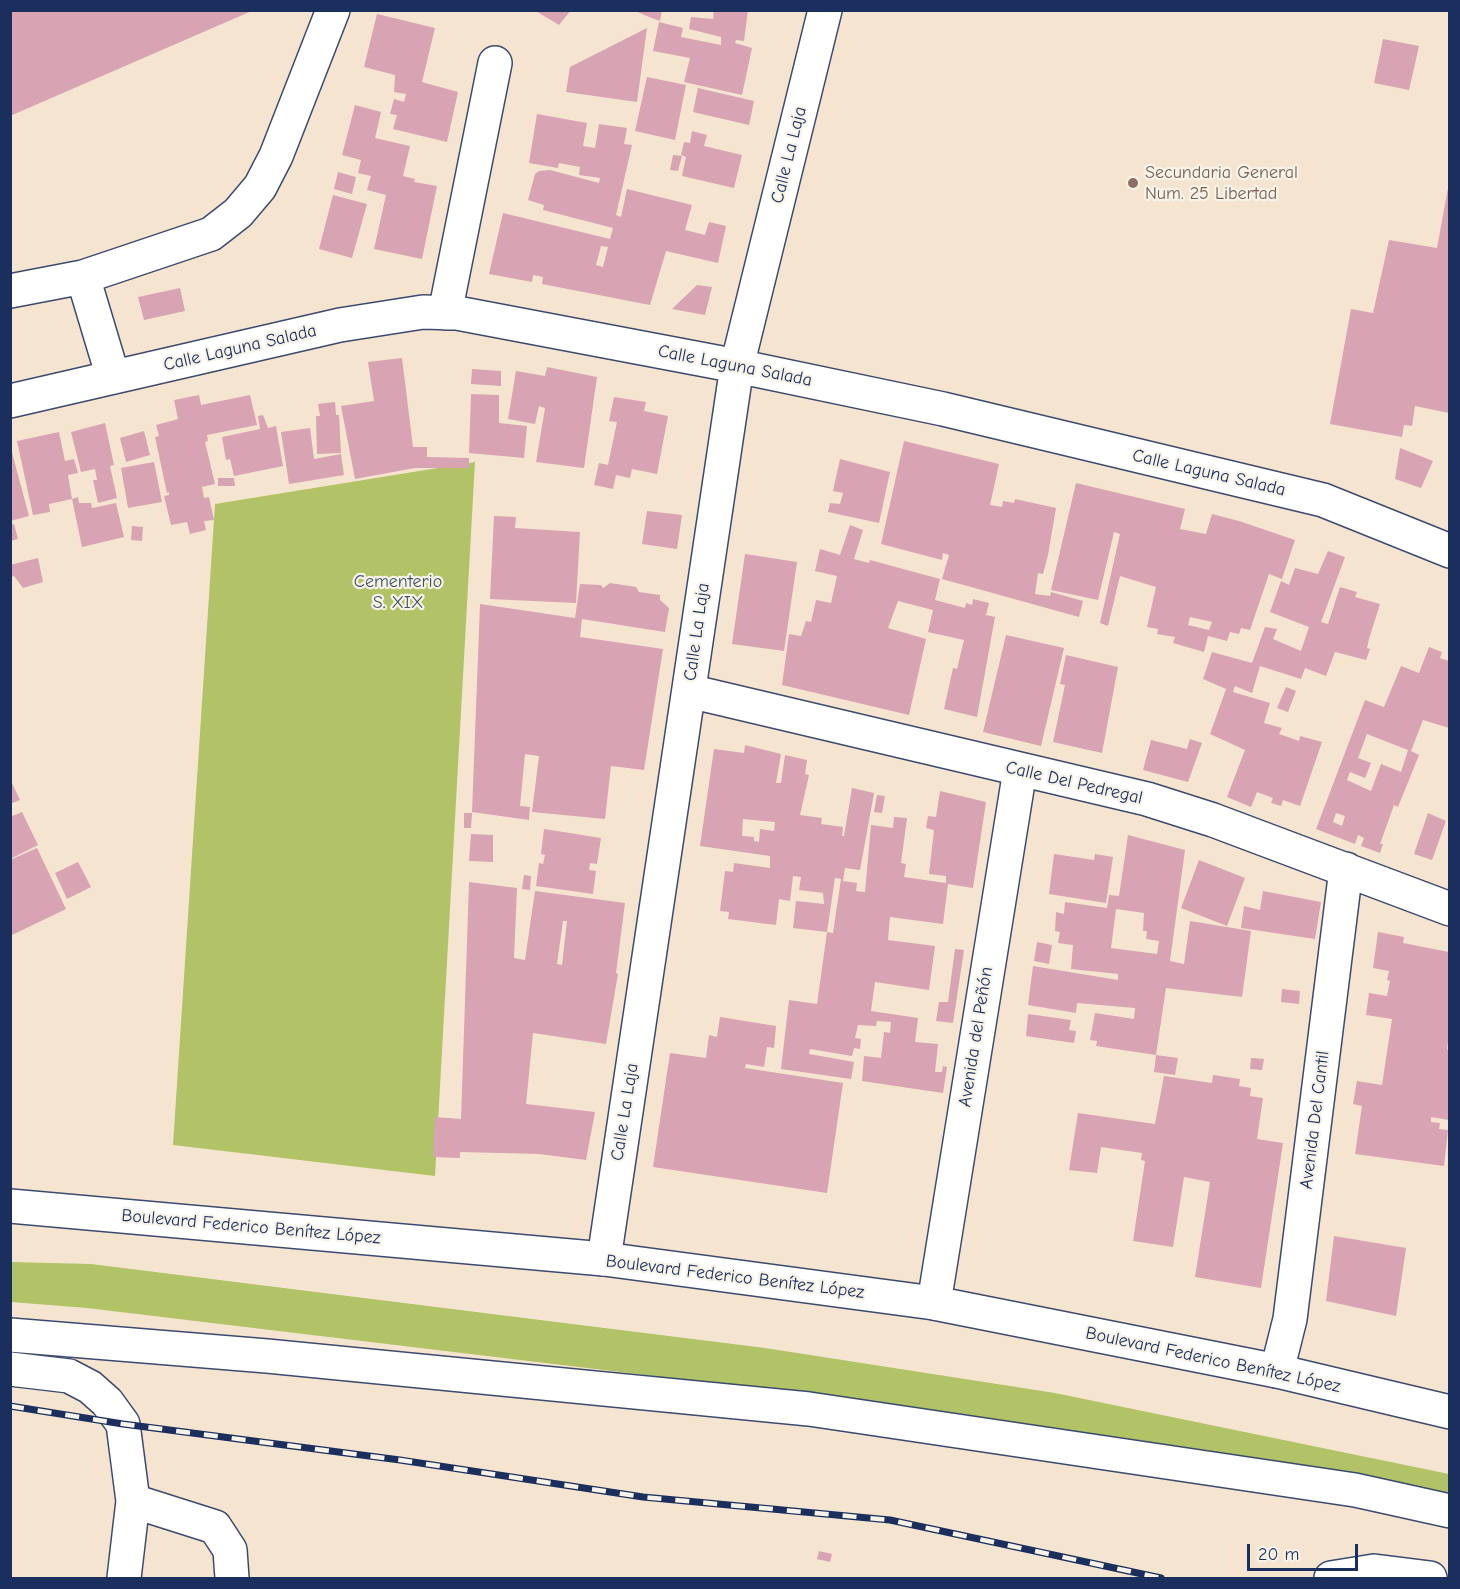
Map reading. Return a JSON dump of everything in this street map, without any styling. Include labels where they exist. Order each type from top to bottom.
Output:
[{"type":"street","points":[[10,291],[83,277],[211,234],[238,213],[260,187],[276,156],[333,10]]},
{"type":"street","name":"Calle La Laja","points":[[604,1259],[737,366],[825,10]]},
{"type":"street","points":[[445,313],[495,63]]},
{"type":"street","points":[[83,277],[113,377]]},
{"type":"street","name":"Calle Laguna Salada","points":[[10,401],[340,325],[423,312],[445,313],[482,317],[737,366],[942,409],[1323,500],[1449,551]]},
{"type":"street","name":"Calle Del Pedregal","points":[[689,691],[1147,799],[1213,820],[1449,909]]},
{"type":"street","name":"Avenida del Peñón","points":[[934,1303],[1020,770]]},
{"type":"street","name":"Avenida Del Cantil","points":[[1277,1371],[1290,1319],[1346,869]]},
{"type":"street","name":"Boulevard Federico Benítez López","points":[[10,1206],[604,1259],[934,1303],[1277,1371],[1449,1412]]},
{"type":"street","points":[[10,1335],[267,1356],[809,1408],[1355,1490],[1449,1511]]},
{"type":"street","points":[[10,1369],[69,1376],[90,1387],[107,1402],[123,1424],[133,1501],[124,1578]]},
{"type":"street","points":[[133,1501],[215,1527],[230,1550],[232,1578]]},
{"type":"street","points":[[1331,1578],[1374,1571],[1430,1578]]},
{"type":"green space","name":"Cementerio S. XIX","points":[[475,462],[435,1176],[173,1145],[215,504]]},
{"type":"green space","points":[[10,1262],[91,1264],[765,1348],[1055,1393],[1449,1474],[1449,1495],[837,1398],[87,1308],[11,1302]]},
{"type":"building","points":[[10,10],[254,10],[10,116]]},
{"type":"building","points":[[534,10],[571,10],[559,25]]},
{"type":"building","points":[[633,10],[662,10],[660,21],[649,17]]},
{"type":"building","points":[[714,10],[748,10],[744,41],[736,40],[735,43],[752,48],[742,95],[684,82],[690,58],[653,51],[659,22],[683,28],[681,37],[721,45],[721,37],[689,29],[691,17],[713,19]]},
{"type":"building","points":[[377,14],[435,28],[422,82],[458,92],[447,142],[393,129],[397,115],[390,114],[394,99],[404,102],[406,94],[394,92],[395,75],[364,67]]},
{"type":"building","points":[[647,28],[637,102],[566,92],[570,67]]},
{"type":"building","points":[[1383,39],[1419,46],[1409,90],[1374,83]]},
{"type":"building","points":[[647,77],[686,85],[675,140],[635,131]]},
{"type":"building","points":[[698,88],[754,101],[749,125],[693,112]]},
{"type":"building","points":[[355,105],[381,112],[375,138],[410,146],[403,176],[415,179],[414,182],[437,186],[422,259],[374,249],[386,195],[367,190],[371,176],[358,173],[361,160],[342,155]]},
{"type":"building","points":[[537,114],[587,123],[583,146],[595,148],[599,124],[627,128],[624,144],[632,145],[616,215],[621,217],[627,189],[692,205],[685,230],[705,235],[709,222],[726,226],[718,263],[666,251],[650,305],[542,284],[543,277],[533,275],[532,282],[489,274],[503,213],[610,239],[613,228],[543,210],[544,205],[528,200],[535,174],[539,171],[550,170],[599,183],[600,178],[579,175],[580,167],[559,163],[558,168],[529,163]],"holes":[[[601,246],[608,247],[603,267],[596,265]]]},
{"type":"building","points":[[692,131],[707,135],[704,146],[742,155],[734,188],[682,176],[686,157],[681,155],[684,142],[690,143]]},
{"type":"building","points":[[673,155],[682,156],[678,171],[670,170]]},
{"type":"building","points":[[338,172],[356,177],[352,194],[334,189]]},
{"type":"building","points":[[1448,188],[1449,413],[1415,406],[1412,426],[1404,425],[1402,437],[1330,424],[1351,309],[1373,313],[1389,240],[1437,248]]},
{"type":"building","points":[[333,195],[367,204],[352,258],[319,249]]},
{"type":"building","points":[[697,285],[712,287],[705,315],[672,309]]},
{"type":"building","points":[[180,288],[185,311],[144,320],[138,297]]},
{"type":"building","points":[[402,358],[413,447],[427,447],[427,457],[469,458],[469,468],[415,468],[355,479],[341,406],[374,401],[368,362]]},
{"type":"building","points":[[547,367],[597,377],[584,468],[536,462],[545,408],[539,406],[535,424],[508,419],[516,371],[545,376]]},
{"type":"building","points":[[472,369],[501,371],[501,386],[471,384]]},
{"type":"building","points":[[471,394],[499,395],[499,423],[527,426],[524,458],[469,453]]},
{"type":"building","points":[[199,395],[201,405],[250,395],[257,425],[207,435],[208,441],[205,442],[215,484],[202,487],[204,498],[209,497],[214,520],[204,521],[206,530],[190,534],[187,522],[171,525],[164,496],[169,495],[169,492],[167,493],[155,437],[159,436],[156,425],[178,419],[174,400]]},
{"type":"building","points":[[614,397],[646,402],[644,411],[668,416],[657,474],[632,469],[630,478],[616,475],[613,489],[594,485],[599,463],[608,465],[617,422],[609,421]]},
{"type":"building","points":[[335,402],[336,415],[339,415],[341,453],[317,454],[316,416],[320,416],[318,404]]},
{"type":"building","points":[[263,415],[268,428],[276,426],[283,466],[234,476],[230,459],[226,460],[222,437],[260,429],[258,416]]},
{"type":"building","points":[[105,423],[114,465],[110,466],[117,498],[98,503],[93,480],[97,480],[95,469],[81,472],[71,432]]},
{"type":"building","points":[[310,428],[314,459],[341,454],[344,475],[289,484],[281,432]]},
{"type":"building","points":[[144,431],[150,455],[126,462],[120,438]]},
{"type":"building","points":[[59,432],[65,461],[74,459],[78,473],[68,475],[72,499],[49,504],[50,512],[33,515],[17,441]]},
{"type":"building","points":[[904,441],[999,464],[990,505],[1002,507],[1003,501],[1014,503],[1015,499],[1056,508],[1048,555],[1043,574],[1038,573],[1035,594],[1050,596],[1051,592],[1083,601],[1079,617],[942,579],[949,555],[943,553],[942,560],[881,544]]},
{"type":"building","points":[[10,445],[29,516],[10,521]]},
{"type":"building","points":[[1400,448],[1433,461],[1421,488],[1395,479]]},
{"type":"building","points":[[840,459],[890,472],[879,523],[828,512],[830,503],[840,504],[843,493],[833,491]]},
{"type":"building","points":[[154,462],[162,502],[128,508],[121,468]]},
{"type":"building","points":[[218,478],[234,478],[235,486],[218,486]]},
{"type":"building","points":[[1076,483],[1185,509],[1180,529],[1206,534],[1212,514],[1295,540],[1282,579],[1269,574],[1250,630],[1241,628],[1239,634],[1230,632],[1227,641],[1208,636],[1204,652],[1173,643],[1175,637],[1157,634],[1158,629],[1147,627],[1156,587],[1120,576],[1108,626],[1100,623],[1120,534],[1114,532],[1098,600],[1051,590]],"holes":[[[1190,617],[1212,622],[1209,630],[1188,625]]]},
{"type":"building","points":[[78,497],[79,503],[91,503],[92,508],[116,503],[124,537],[82,547],[72,499]]},
{"type":"building","points":[[647,511],[682,515],[677,549],[642,544]]},
{"type":"building","points":[[494,516],[516,517],[515,528],[580,532],[576,603],[490,599]]},
{"type":"building","points":[[14,524],[18,539],[10,541],[10,525]]},
{"type":"building","points":[[850,525],[863,530],[854,559],[869,563],[870,560],[940,579],[935,600],[965,608],[966,603],[972,605],[973,599],[989,603],[986,615],[995,617],[977,717],[944,709],[953,668],[957,669],[964,640],[928,632],[933,610],[898,601],[888,628],[926,639],[909,715],[782,685],[789,634],[801,636],[806,621],[811,622],[816,600],[831,603],[837,576],[815,571],[820,549],[840,555]]},
{"type":"building","points":[[132,526],[143,527],[142,541],[131,540]]},
{"type":"building","points":[[1328,551],[1345,557],[1321,622],[1328,624],[1340,587],[1357,592],[1355,597],[1380,604],[1367,648],[1370,649],[1366,660],[1335,652],[1326,676],[1305,668],[1301,679],[1260,666],[1252,693],[1235,686],[1233,692],[1270,703],[1264,723],[1282,728],[1279,734],[1299,741],[1300,736],[1322,742],[1300,806],[1283,800],[1281,806],[1271,803],[1273,798],[1257,792],[1251,807],[1227,797],[1245,750],[1210,734],[1226,689],[1203,679],[1212,652],[1252,663],[1265,627],[1277,629],[1273,639],[1301,651],[1309,627],[1270,612],[1281,581],[1289,585],[1295,568],[1318,574]]},
{"type":"building","points":[[745,554],[797,562],[784,651],[732,644]]},
{"type":"building","points":[[38,558],[43,582],[23,588],[14,576],[10,577],[10,565]]},
{"type":"building","points":[[610,583],[636,587],[639,592],[660,595],[660,600],[669,608],[665,632],[582,619],[580,637],[663,649],[644,770],[611,766],[605,819],[532,812],[539,756],[525,754],[520,806],[530,807],[529,820],[472,812],[480,604],[575,618],[580,584],[601,585],[603,588]]},
{"type":"building","points":[[1006,635],[1064,648],[1041,746],[983,732]]},
{"type":"building","points":[[1429,647],[1442,652],[1440,658],[1449,661],[1449,728],[1423,720],[1411,751],[1419,755],[1398,807],[1394,805],[1380,844],[1383,844],[1380,853],[1361,846],[1364,838],[1358,835],[1355,844],[1316,829],[1365,700],[1384,707],[1401,666],[1419,673]],"holes":[[[1367,734],[1408,750],[1401,772],[1381,764],[1371,791],[1347,780],[1350,772],[1365,778],[1371,763],[1358,758]],[[1336,813],[1345,816],[1342,826],[1333,822]]]},
{"type":"building","points":[[1066,655],[1118,667],[1102,753],[1053,742],[1065,685],[1060,684]]},
{"type":"building","points":[[1286,687],[1296,691],[1288,712],[1277,708]]},
{"type":"building","points":[[1190,739],[1202,743],[1188,782],[1143,770],[1151,740],[1187,749]]},
{"type":"building","points":[[745,745],[781,754],[776,783],[781,783],[785,755],[807,760],[805,774],[809,775],[800,815],[822,818],[821,824],[843,827],[842,836],[844,836],[852,788],[874,793],[860,870],[845,868],[843,881],[857,883],[856,891],[865,892],[871,825],[893,828],[894,817],[907,818],[901,863],[906,864],[904,877],[946,883],[946,876],[929,874],[934,830],[926,828],[928,816],[936,817],[940,791],[986,802],[973,888],[948,884],[943,924],[890,917],[888,940],[935,946],[929,990],[875,982],[871,1011],[918,1018],[915,1042],[938,1044],[935,1072],[942,1072],[943,1066],[947,1067],[943,1093],[862,1081],[864,1056],[881,1058],[884,1032],[890,1033],[891,1022],[877,1021],[876,1026],[858,1025],[855,1038],[861,1039],[860,1049],[854,1048],[852,1056],[810,1049],[809,1054],[854,1062],[851,1079],[781,1069],[789,1000],[817,1004],[827,932],[793,928],[796,901],[824,904],[823,893],[799,890],[801,877],[793,876],[790,901],[779,899],[776,925],[728,919],[729,912],[720,911],[725,871],[733,872],[734,863],[770,868],[770,856],[700,846],[714,749],[744,753]],"holes":[[[743,819],[775,822],[774,831],[760,829],[759,842],[754,841],[754,837],[742,836]],[[835,878],[841,879],[833,933],[827,932]]]},
{"type":"building","points":[[10,779],[20,800],[10,804]]},
{"type":"building","points":[[877,795],[885,796],[882,813],[874,812]]},
{"type":"building","points":[[22,812],[38,845],[10,859],[10,817]]},
{"type":"building","points":[[464,813],[472,813],[471,828],[464,828]]},
{"type":"building","points":[[1428,813],[1446,821],[1432,860],[1414,854]]},
{"type":"building","points":[[544,829],[601,838],[597,864],[590,863],[589,870],[596,871],[593,894],[536,886],[539,863],[543,864],[545,855],[541,854]]},
{"type":"building","points":[[471,834],[493,835],[493,862],[469,861]]},
{"type":"building","points":[[1128,835],[1185,850],[1170,961],[1184,964],[1190,921],[1251,931],[1242,997],[1166,988],[1156,1055],[1096,1046],[1097,1041],[1090,1040],[1095,1013],[1134,1019],[1135,1008],[1077,1003],[1076,1013],[1028,1005],[1033,966],[1118,980],[1118,974],[1071,969],[1073,945],[1058,943],[1060,932],[1055,931],[1056,912],[1064,914],[1065,902],[1107,908],[1109,895],[1119,896]],"holes":[[[1116,909],[1144,913],[1143,931],[1147,931],[1146,939],[1159,941],[1157,954],[1111,948]]]},
{"type":"building","points":[[37,848],[66,909],[10,936],[10,860]]},
{"type":"building","points":[[1054,854],[1094,860],[1095,854],[1113,857],[1106,903],[1049,894]]},
{"type":"building","points":[[1199,860],[1245,878],[1227,926],[1181,908]]},
{"type":"building","points":[[78,862],[91,887],[67,899],[55,873]]},
{"type":"building","points":[[524,875],[531,876],[530,890],[522,889]]},
{"type":"building","points":[[469,882],[517,888],[514,958],[525,960],[535,891],[625,903],[616,973],[618,974],[606,1044],[533,1033],[526,1104],[595,1112],[586,1160],[539,1154],[460,1152],[460,1158],[433,1157],[435,1117],[461,1119]],"holes":[[[563,921],[567,921],[562,965],[557,964]]]},
{"type":"building","points":[[1263,891],[1321,902],[1315,939],[1241,928],[1244,906],[1260,910]]},
{"type":"building","points":[[1378,932],[1404,937],[1403,943],[1449,952],[1447,1049],[1449,1050],[1449,1120],[1431,1117],[1431,1122],[1440,1123],[1439,1129],[1448,1130],[1444,1166],[1355,1154],[1362,1106],[1353,1104],[1357,1081],[1382,1085],[1392,1019],[1366,1015],[1369,993],[1387,996],[1390,981],[1387,980],[1389,971],[1373,968]]},
{"type":"building","points":[[1037,942],[1052,945],[1049,964],[1034,961]]},
{"type":"building","points":[[955,949],[964,950],[953,1023],[936,1021],[939,1002],[948,1002]]},
{"type":"building","points":[[1282,989],[1300,991],[1299,1004],[1281,1002]]},
{"type":"building","points":[[1028,1014],[1071,1020],[1069,1030],[1076,1031],[1074,1043],[1026,1036]]},
{"type":"building","points":[[720,1017],[776,1026],[774,1048],[767,1047],[764,1067],[746,1064],[745,1068],[843,1083],[827,1193],[653,1167],[670,1053],[706,1058],[709,1035],[717,1037]]},
{"type":"building","points":[[1156,1055],[1178,1058],[1175,1075],[1154,1072]]},
{"type":"building","points":[[1251,1058],[1264,1059],[1262,1070],[1250,1069]]},
{"type":"building","points":[[1213,1075],[1240,1079],[1239,1086],[1251,1088],[1250,1096],[1263,1098],[1257,1139],[1283,1143],[1261,1288],[1195,1277],[1210,1182],[1184,1177],[1173,1247],[1133,1241],[1145,1161],[1141,1160],[1142,1153],[1101,1147],[1097,1173],[1069,1170],[1078,1113],[1155,1124],[1164,1076],[1212,1083]]},
{"type":"building","points":[[1334,1236],[1406,1248],[1396,1316],[1326,1301]]},
{"type":"building","points":[[819,1551],[832,1554],[830,1562],[817,1559]]},
{"type":"railway","points":[[10,1406],[123,1424],[400,1460],[643,1497],[890,1520],[1161,1578]]},
{"type":"place","name":"Secundaria General Num. 25 Libertad","points":[[1133,183]]}]
